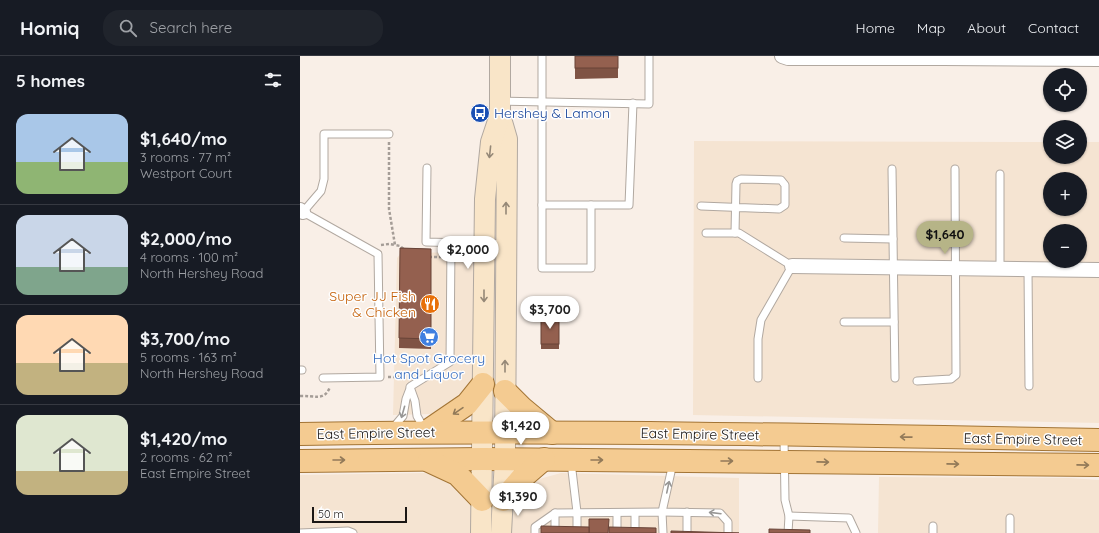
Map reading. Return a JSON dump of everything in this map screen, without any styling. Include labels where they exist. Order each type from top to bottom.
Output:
[{"type":"main road","points":[[481,533],[505,459],[507,139],[500,108],[500,56]]},
{"type":"main road","points":[[500,108],[491,142],[485,199],[483,459],[501,533]]},
{"type":"main road","points":[[426,432],[467,404],[483,384]]},
{"type":"main road","points":[[505,391],[522,408],[552,433]]},
{"type":"main road","name":"East Empire Street","points":[[300,434],[505,432],[1099,440]]},
{"type":"main road","points":[[425,459],[457,474],[492,500]]},
{"type":"main road","points":[[492,500],[522,478],[544,459]]},
{"type":"main road","name":"East Empire Street","points":[[300,461],[544,459],[1099,466]]},
{"type":"street","points":[[782,56],[788,58],[943,57],[1099,59]]},
{"type":"street","points":[[792,266],[1099,270]]},
{"type":"lane","points":[[542,56],[542,268],[591,268],[591,205]]},
{"type":"lane","points":[[500,108],[541,102],[649,104],[649,56]]},
{"type":"lane","points":[[542,205],[629,205],[633,103]]},
{"type":"lane","points":[[323,378],[380,377],[378,254],[302,211],[321,191],[324,179],[324,134],[389,134]]},
{"type":"lane","points":[[427,168],[426,242],[506,244]]},
{"type":"lane","points":[[892,169],[895,378]]},
{"type":"lane","points":[[917,381],[952,379],[956,375],[955,169]]},
{"type":"lane","points":[[1000,174],[1000,269]]},
{"type":"lane","points":[[702,206],[735,208],[779,209],[785,205],[785,185],[781,180],[741,179],[737,181],[735,208],[735,233]]},
{"type":"lane","points":[[706,233],[739,234],[792,266],[761,320],[758,339],[758,378]]},
{"type":"lane","points":[[844,238],[893,239]]},
{"type":"lane","points":[[389,433],[403,416],[410,387],[450,362],[451,243]]},
{"type":"lane","points":[[1028,269],[1029,386]]},
{"type":"lane","points":[[844,322],[894,322]]},
{"type":"lane","points":[[410,387],[415,401],[417,416],[426,432]]},
{"type":"lane","points":[[784,435],[785,500],[788,516],[788,533]]},
{"type":"lane","points":[[571,460],[578,512],[577,530]]},
{"type":"lane","points":[[663,533],[662,512],[673,461]]},
{"type":"lane","points":[[535,533],[535,527],[555,513],[578,512],[720,513],[728,522],[728,533]]},
{"type":"lane","points":[[687,512],[687,533]]},
{"type":"lane","points":[[555,513],[555,529]]},
{"type":"lane","points":[[617,513],[617,530]]},
{"type":"lane","points":[[635,513],[635,530]]},
{"type":"lane","points":[[788,516],[849,518],[856,533]]},
{"type":"lane","points":[[1010,518],[1010,533]]},
{"type":"lane","points":[[300,532],[348,531],[353,533]]},
{"type":"path","points":[[389,134],[389,209],[395,245]]},
{"type":"path","points":[[389,244],[400,246],[405,250]]},
{"type":"path","points":[[427,257],[451,257]]},
{"type":"path","points":[[380,377],[425,377]]},
{"type":"path","points":[[300,396],[322,397],[327,394],[333,378]]},
{"type":"shaded area","points":[[694,141],[1043,142],[1043,164],[1087,164],[1087,142],[1099,142],[1099,423],[693,415]]},
{"type":"shaded area","points":[[476,252],[474,377],[457,408],[433,414],[393,415],[397,258],[401,253]]},
{"type":"shaded area","points":[[424,473],[442,475],[468,494],[472,508],[472,533],[300,533],[300,475]]},
{"type":"shaded area","points":[[561,473],[739,478],[739,533],[510,533],[516,498],[532,481]]},
{"type":"shaded area","points":[[879,477],[1069,478],[1099,480],[1099,533],[878,533]]},
{"type":"building","points":[[575,56],[618,56],[618,68],[575,68]]},
{"type":"building","points":[[400,248],[431,249],[431,339],[399,338]]},
{"type":"building","points":[[541,317],[559,317],[559,344],[541,344]]},
{"type":"building","points":[[589,519],[609,519],[608,533],[589,533]]},
{"type":"building","points":[[541,526],[589,527],[589,533],[541,533]]},
{"type":"building","points":[[609,527],[656,528],[656,533],[609,533]]},
{"type":"building","points":[[769,529],[810,530],[810,533],[769,533]]},
{"type":"building","points":[[671,531],[739,533],[671,533]]},
{"type":"place","name":"Hershey & Lamon","points":[[480,113]]},
{"type":"place","name":"Super JJ Fish & Chicken","points":[[430,304]]},
{"type":"place","name":"Hot Spot Grocery and Liquor","points":[[429,337]]}]
